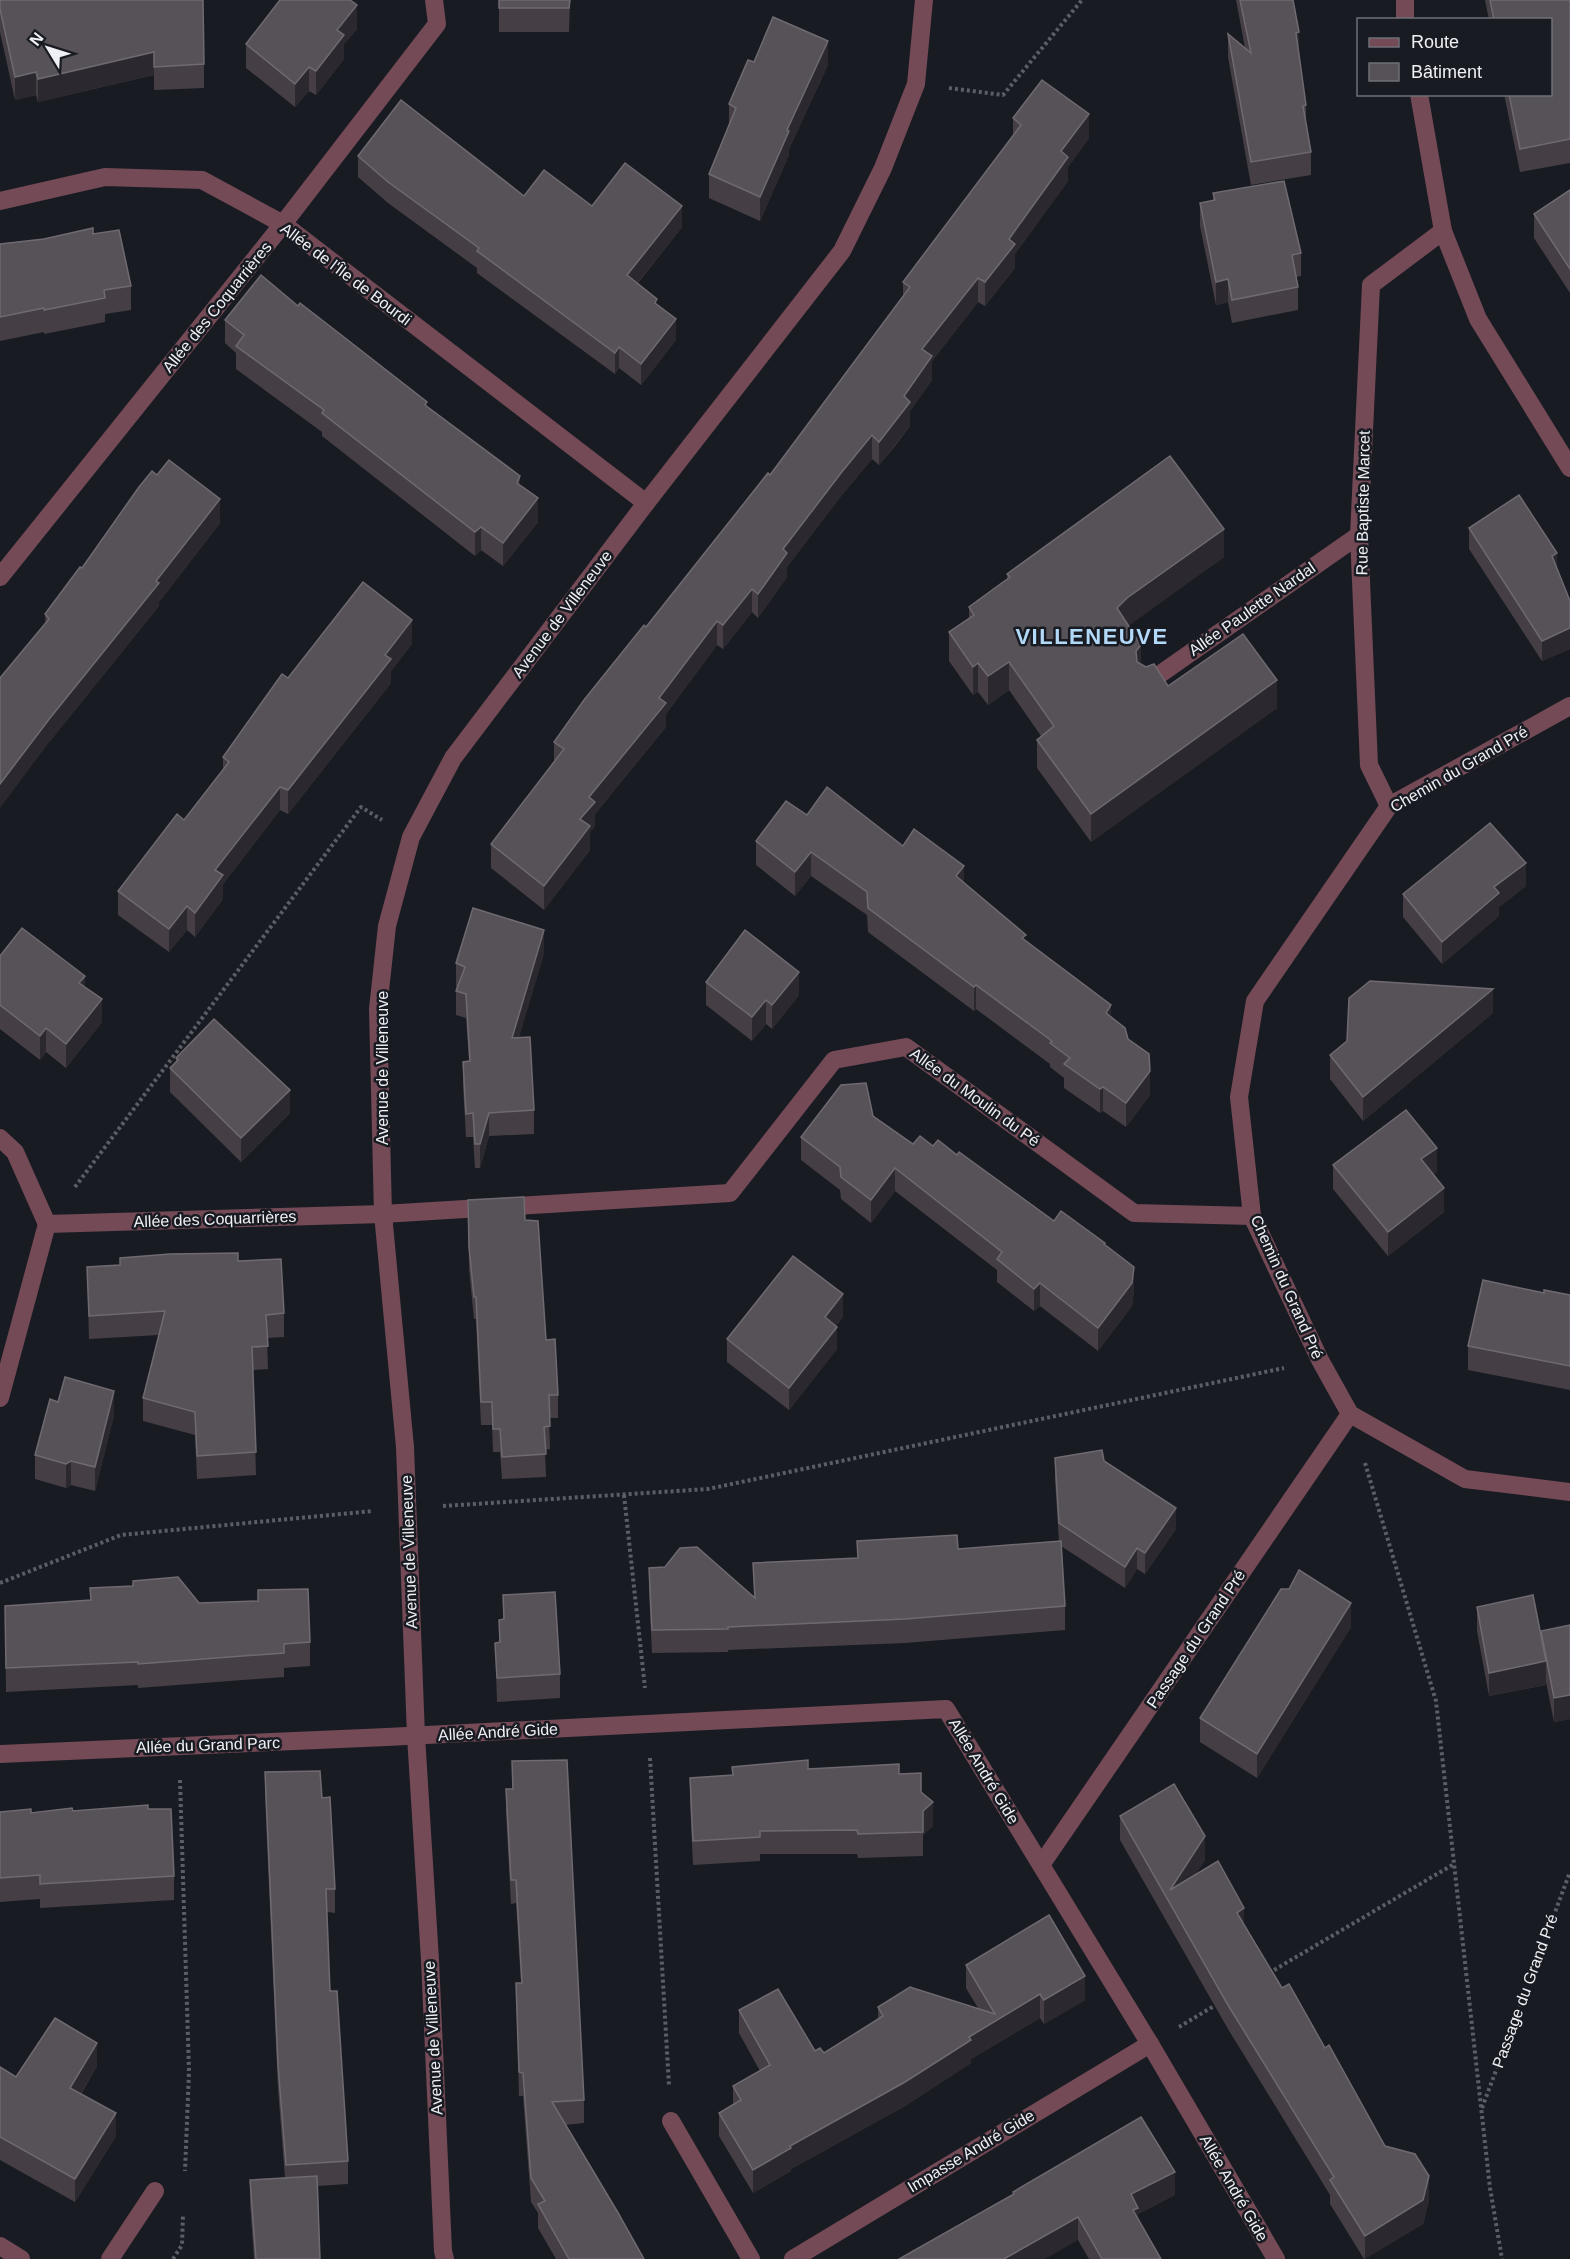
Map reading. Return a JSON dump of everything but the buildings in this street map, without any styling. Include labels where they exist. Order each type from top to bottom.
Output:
[{"type":"street","name":"Allée des Coquarrières","points":[[0,578],[283,224],[437,24],[434,0]]},
{"type":"street","name":"Avenue de Villeneuve","points":[[445,2259],[416,1736],[405,1447],[383,1214],[378,1009],[387,926],[411,837],[453,758],[646,503],[842,251],[883,168],[916,84],[924,0]]},
{"type":"street","points":[[1405,0],[1405,18]]},
{"type":"street","points":[[1419,96],[1443,231],[1478,319],[1570,468]]},
{"type":"street","name":"Allée de l'Île de Bourdi","points":[[0,201],[105,177],[202,180],[283,224],[646,503]]},
{"type":"street","name":"Rue Baptiste Marcet","points":[[1389,806],[1369,765],[1359,535],[1371,285],[1443,231]]},
{"type":"street","name":"Allée Paulette Nardal","points":[[1146,684],[1359,535]]},
{"type":"street","name":"Chemin du Grand Pré","points":[[1350,1414],[1320,1360],[1252,1216],[1239,1097],[1255,1001],[1389,806],[1570,706]]},
{"type":"street","name":"Allée du Moulin du Pé","points":[[383,1214],[730,1192],[834,1060],[906,1047],[1134,1213],[1252,1216]]},
{"type":"street","points":[[0,1138],[15,1152],[47,1224],[0,1398]]},
{"type":"street","name":"Allée des Coquarrières","points":[[47,1224],[383,1214]]},
{"type":"street","points":[[1350,1414],[1466,1479],[1570,1492]]},
{"type":"street","name":"Passage du Grand Pré","points":[[1041,1865],[1350,1414]]},
{"type":"street","name":"Allée André Gide","points":[[416,1736],[946,1709],[1150,2044],[1276,2259]]},
{"type":"street","name":"Allée du Grand Parc","points":[[0,1754],[416,1736]]},
{"type":"street","name":"Impasse André Gide","points":[[793,2259],[1150,2044]]},
{"type":"street","points":[[670,2121],[751,2259]]},
{"type":"street","points":[[110,2259],[155,2191]]},
{"type":"street","points":[[0,2246],[21,2259]]},
{"type":"path","points":[[916,84],[1003,95],[1082,0]]},
{"type":"path","points":[[47,1224],[361,807],[411,837]]},
{"type":"path","points":[[0,1583],[121,1535],[407,1508],[708,1489],[1320,1360]]},
{"type":"path","points":[[1350,1414],[1436,1701],[1490,2188],[1502,2259]]},
{"type":"path","points":[[624,1495],[648,1724],[670,2121]]},
{"type":"path","points":[[179,1747],[189,2071],[185,2176]]},
{"type":"path","points":[[1261,1978],[1454,1864]]},
{"type":"path","name":"Passage du Grand Pré","points":[[1481,2110],[1570,1872]]},
{"type":"path","points":[[1150,2044],[1221,2002]]},
{"type":"path","points":[[173,2259],[182,2246],[183,2211]]},
{"type":"district","name":"VILLENEUVE","points":[[1092,636]]}]
